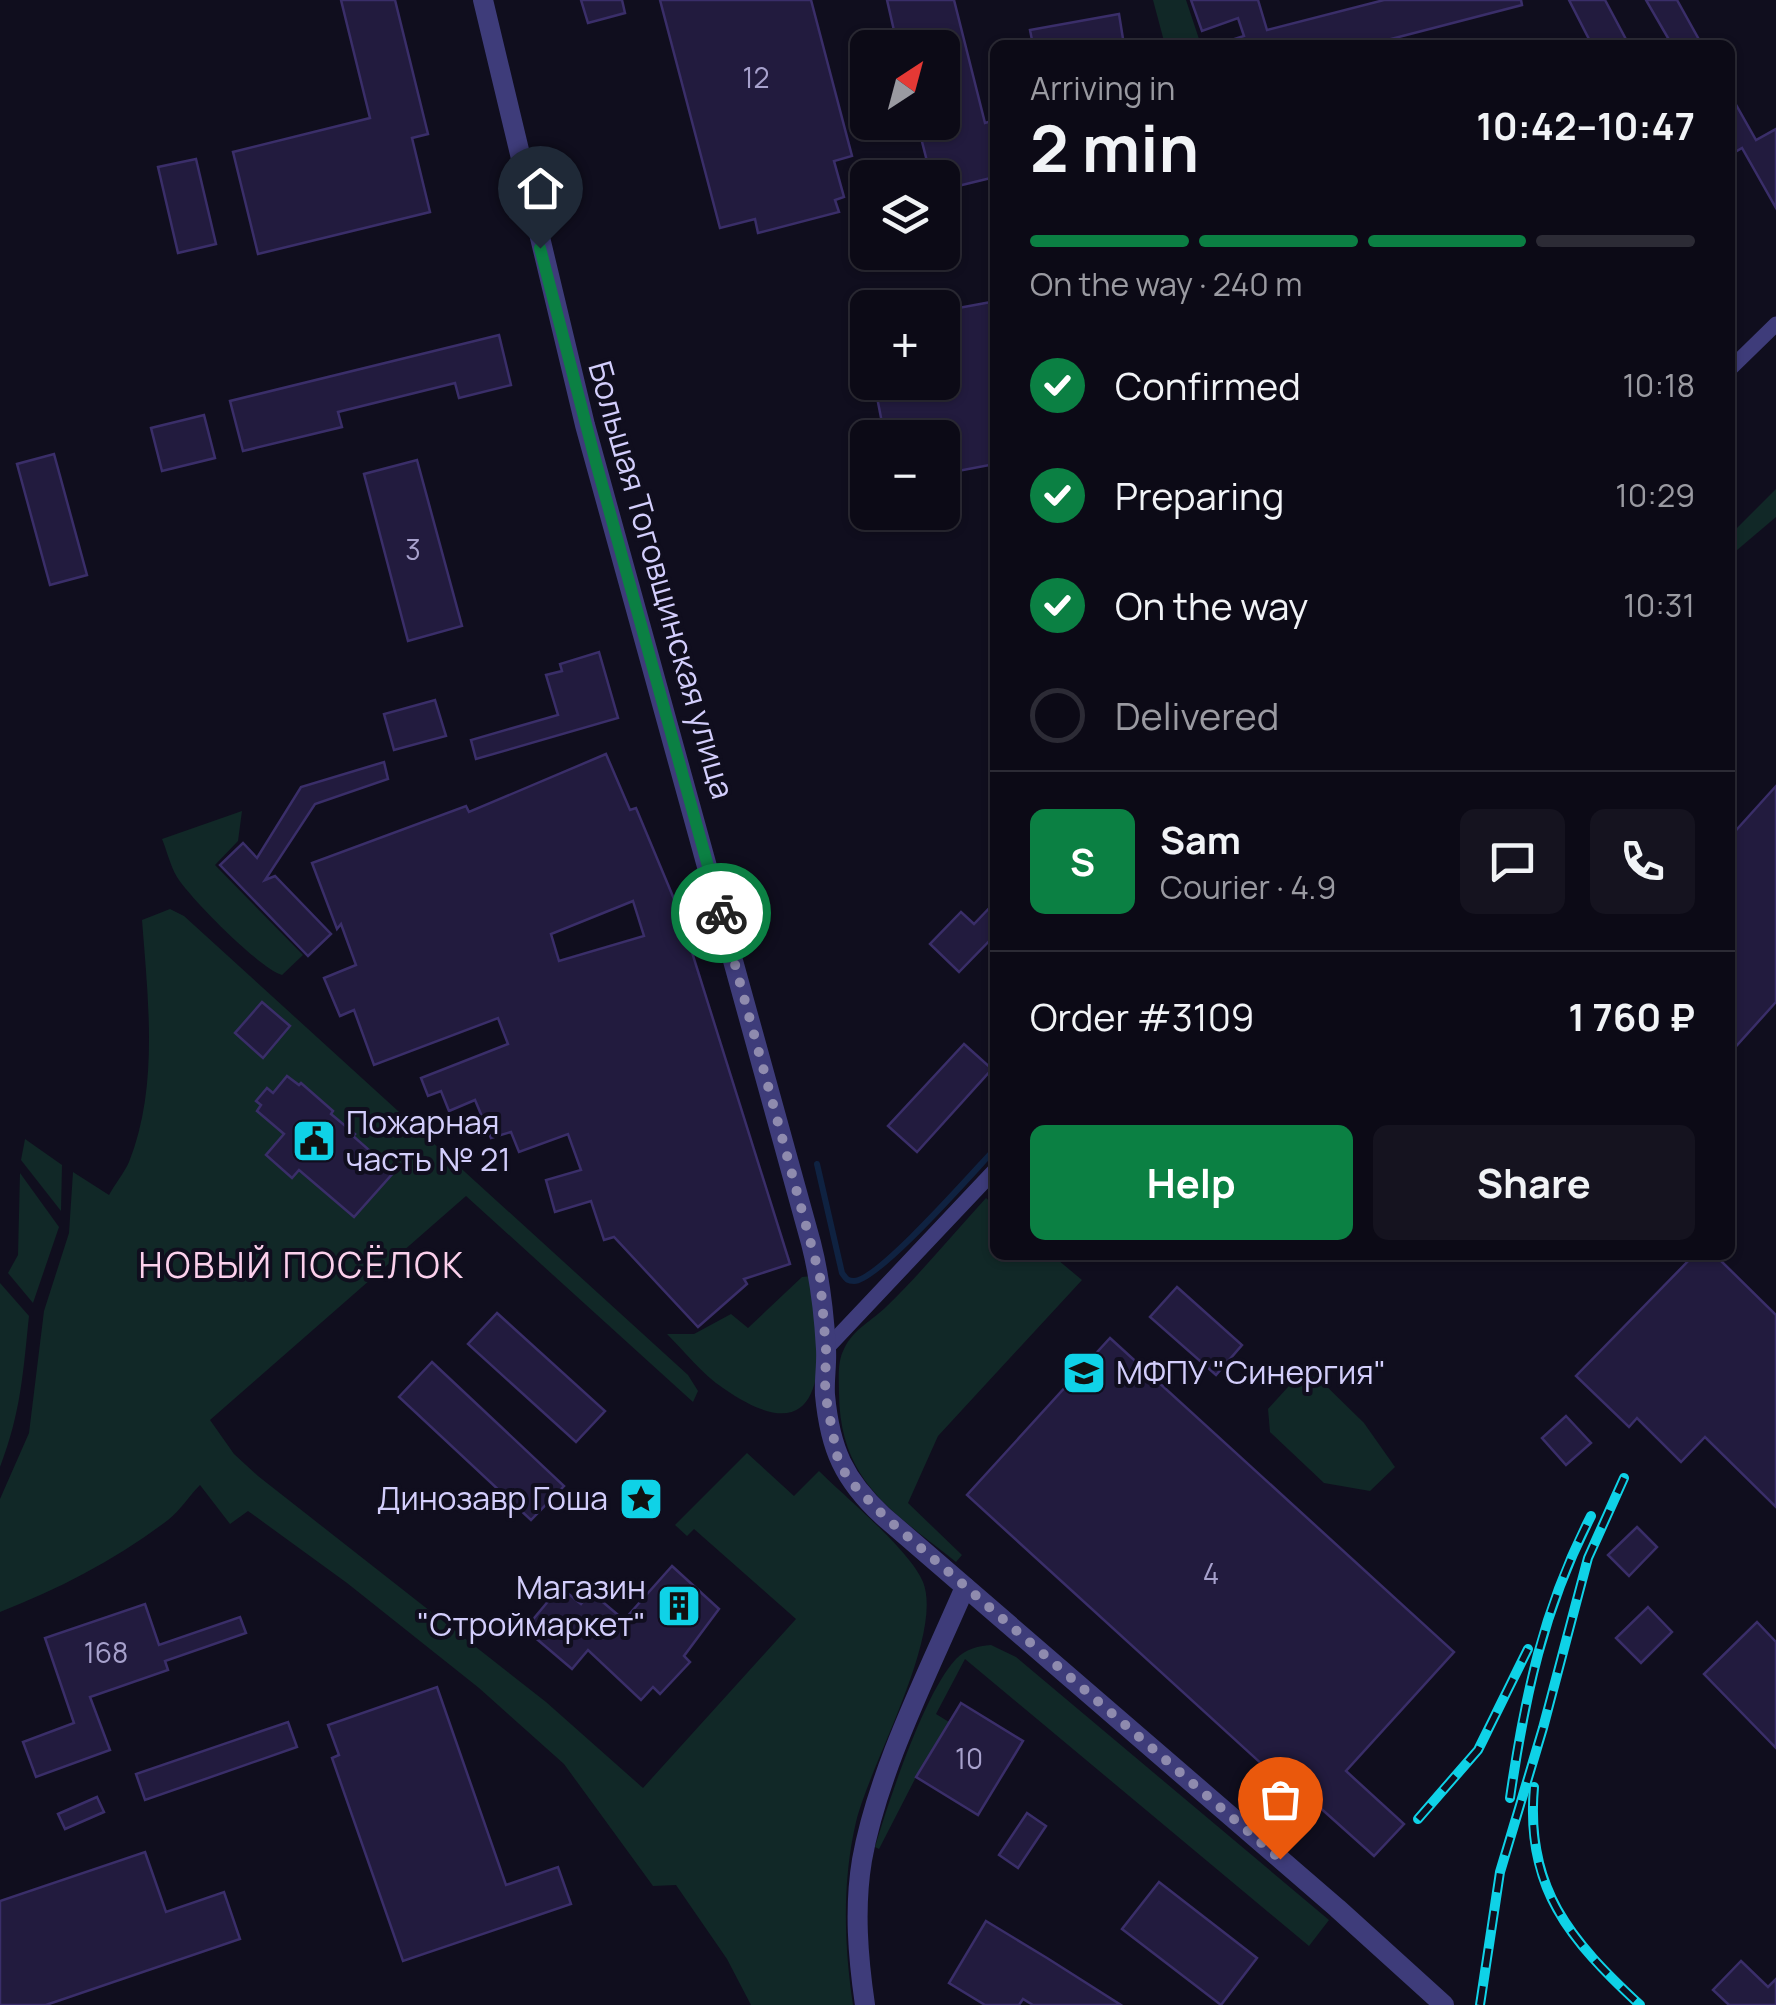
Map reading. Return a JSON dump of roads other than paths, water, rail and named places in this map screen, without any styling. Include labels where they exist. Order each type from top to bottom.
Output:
[{"type":"street","name":"Большая Тоговщинская улица","points":[[483,0],[586,425],[812,1242],[820,1277],[825,1393],[838,1460],[864,1498],[1444,2005]]},
{"type":"street","points":[[1735,364],[1776,324]]},
{"type":"street","points":[[826,1349],[990,1175]]},
{"type":"street","points":[[864,2005],[858,1916],[862,1858],[902,1736],[965,1587]]},
{"type":"waterway","points":[[817,1164],[842,1273],[854,1281],[904,1245],[990,1154]]},
{"type":"railway","points":[[1480,2005],[1500,1872],[1588,1558],[1624,1478]]},
{"type":"railway","points":[[1510,1798],[1522,1724],[1548,1619],[1591,1516]]},
{"type":"railway","points":[[1418,1819],[1478,1750],[1528,1649]]},
{"type":"railway","points":[[1534,1787],[1537,1855],[1557,1910],[1593,1958],[1640,2005]]},
{"type":"place","name":"Пожарная часть № 21","points":[[314,1141]]},
{"type":"place","name":"МФПУ \"Синергия\"","points":[[1084,1373]]},
{"type":"place","name":"Динозавр Гоша","points":[[641,1499]]},
{"type":"place","name":"Магазин \"Строймаркет\"","points":[[679,1606]]},
{"type":"district","name":"НОВЫЙ ПОСЁЛОК","points":[[302,1266]]}]
